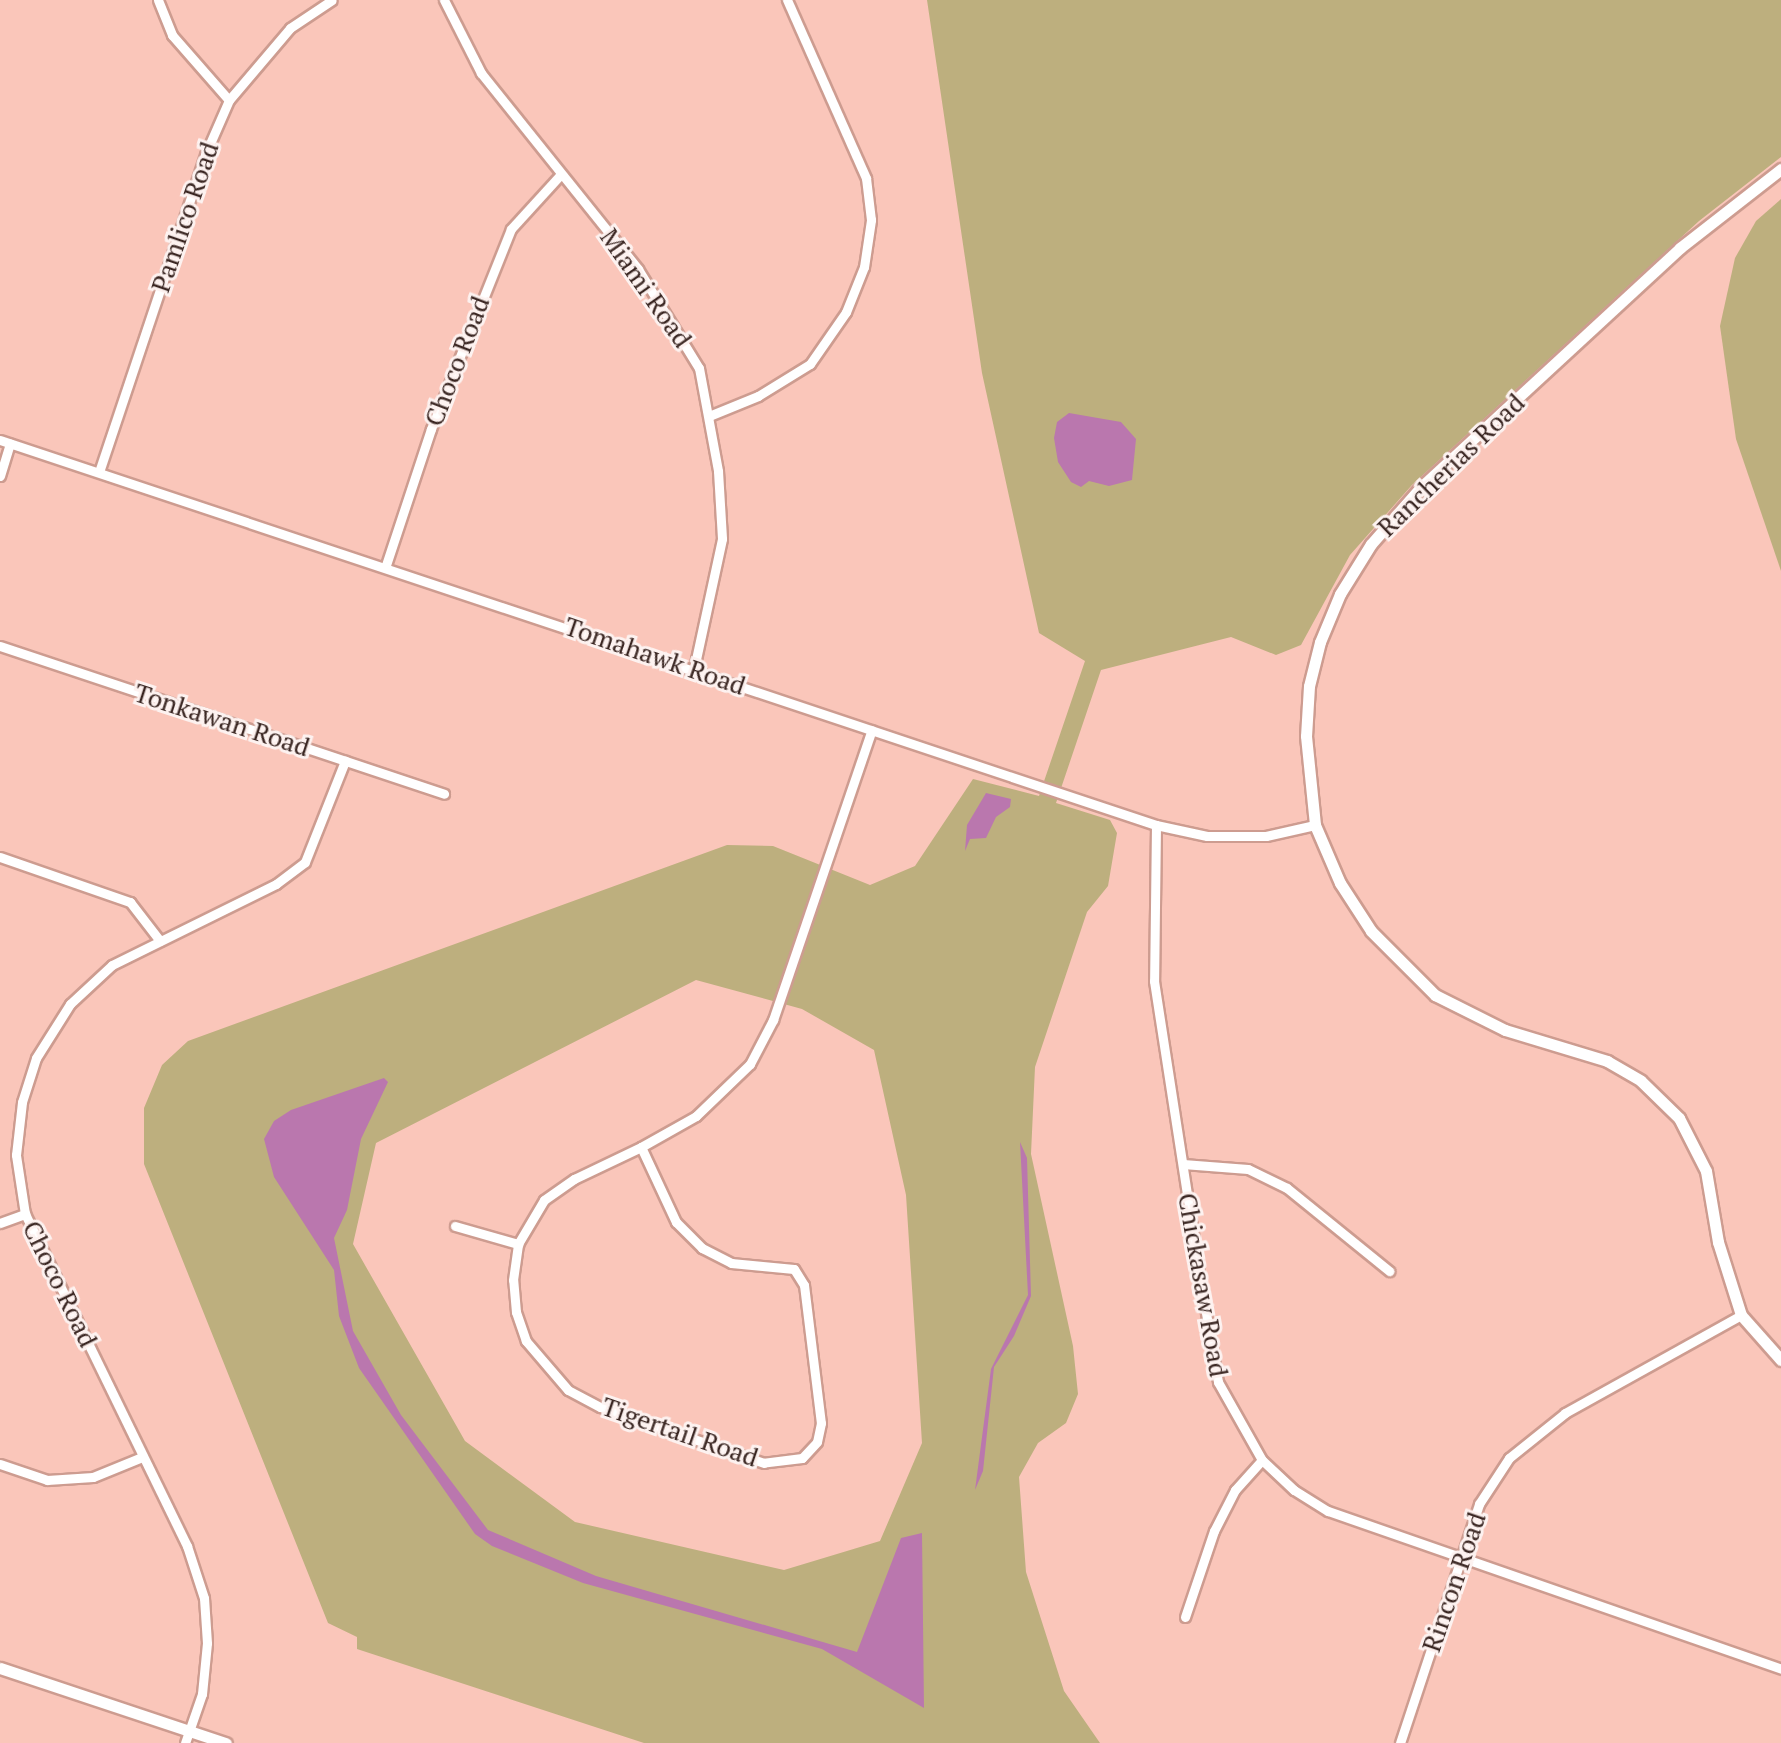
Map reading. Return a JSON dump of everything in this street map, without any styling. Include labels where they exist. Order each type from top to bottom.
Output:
[{"type":"street","points":[[158,0],[172,35],[229,100]]},
{"type":"street","name":"Pamlico Road","points":[[99,472],[205,155],[229,100],[290,28],[332,0]]},
{"type":"street","name":"Miami Road","points":[[444,0],[481,73],[638,269],[683,335],[699,368],[709,416],[722,539],[694,669]]},
{"type":"street","points":[[709,416],[758,396],[810,364],[846,312],[864,267],[871,220],[866,178],[787,0]]},
{"type":"street","name":"Rancherias Road","points":[[1781,169],[1680,248],[1422,486],[1371,544],[1340,594],[1309,686],[1306,736],[1315,825],[1340,883],[1371,931],[1435,995],[1505,1030],[1607,1061],[1641,1081],[1679,1118],[1706,1171],[1718,1242],[1741,1315],[1781,1360]]},
{"type":"street","name":"Choco Road","points":[[386,565],[431,429],[511,229],[561,174]]},
{"type":"street","points":[[0,476],[5,442]]},
{"type":"street","name":"Tomahawk Road","points":[[5,442],[386,565],[1156,825],[1207,836],[1251,836],[1315,825]]},
{"type":"street","name":"Tonkawan Road","points":[[0,646],[444,794]]},
{"type":"street","name":"Tigertail Road","points":[[641,1147],[676,1222],[702,1248],[731,1263],[794,1269],[804,1285],[821,1423],[817,1442],[802,1458],[764,1463],[600,1407],[568,1390],[526,1341],[516,1312],[513,1280],[518,1244],[544,1200],[574,1179],[696,1116],[750,1064],[773,1020],[872,730]]},
{"type":"street","name":"Choco Road","points":[[185,1743],[202,1694],[207,1643],[204,1598],[187,1546],[25,1214],[16,1155],[22,1102],[36,1058],[70,1004],[112,965],[276,884],[305,862],[345,761]]},
{"type":"street","name":"Chickasaw Road","points":[[1156,825],[1154,981],[1218,1382],[1262,1460],[1294,1490],[1328,1511],[1781,1669]]},
{"type":"street","points":[[0,857],[130,902],[160,941]]},
{"type":"street","points":[[1183,1164],[1248,1169],[1287,1188],[1389,1271]]},
{"type":"street","points":[[0,1223],[25,1214]]},
{"type":"street","points":[[455,1226],[518,1244]]},
{"type":"street","name":"Rincon Road","points":[[1400,1743],[1479,1504],[1509,1458],[1565,1413],[1741,1315]]},
{"type":"street","points":[[0,1464],[47,1480],[93,1477],[142,1457]]},
{"type":"street","points":[[1185,1617],[1214,1531],[1235,1490],[1262,1460]]},
{"type":"street","points":[[0,1668],[226,1743]]},
{"type":"shaded area","points":[[927,0],[1781,0],[1781,157],[1699,221],[1412,485],[1350,555],[1301,645],[1276,655],[1231,637],[1101,670],[1056,803],[1110,820],[1117,833],[1108,886],[1087,912],[1035,1067],[1031,1154],[1073,1346],[1078,1394],[1066,1423],[1038,1443],[1019,1477],[1026,1572],[1064,1691],[1100,1743],[644,1743],[357,1649],[357,1637],[328,1623],[144,1164],[144,1108],[162,1065],[188,1041],[727,845],[773,846],[870,885],[915,866],[973,779],[1039,796],[1085,661],[1039,633],[982,373]],"holes":[[[696,980],[802,1009],[874,1050],[906,1195],[922,1443],[880,1541],[784,1570],[575,1522],[465,1441],[353,1244],[376,1143]]]},
{"type":"shaded area","points":[[1781,199],[1781,571],[1736,439],[1720,326],[1735,258],[1756,221]]},
{"type":"shaded area","points":[[1069,413],[1121,422],[1136,439],[1132,480],[1109,486],[1089,481],[1081,487],[1071,482],[1058,462],[1054,438],[1057,422]]},
{"type":"shaded area","points":[[986,793],[1011,799],[1010,807],[996,817],[986,838],[970,839],[965,851],[967,825]]},
{"type":"shaded area","points":[[384,1078],[388,1082],[361,1139],[347,1210],[334,1238],[353,1331],[401,1415],[488,1530],[596,1576],[857,1652],[901,1538],[922,1533],[924,1708],[822,1649],[583,1583],[492,1546],[475,1534],[359,1368],[339,1316],[334,1270],[274,1177],[264,1139],[274,1121],[291,1110]]},
{"type":"shaded area","points":[[1020,1142],[1027,1158],[1031,1296],[1014,1336],[994,1367],[983,1471],[975,1490],[991,1369],[1028,1295]]}]
